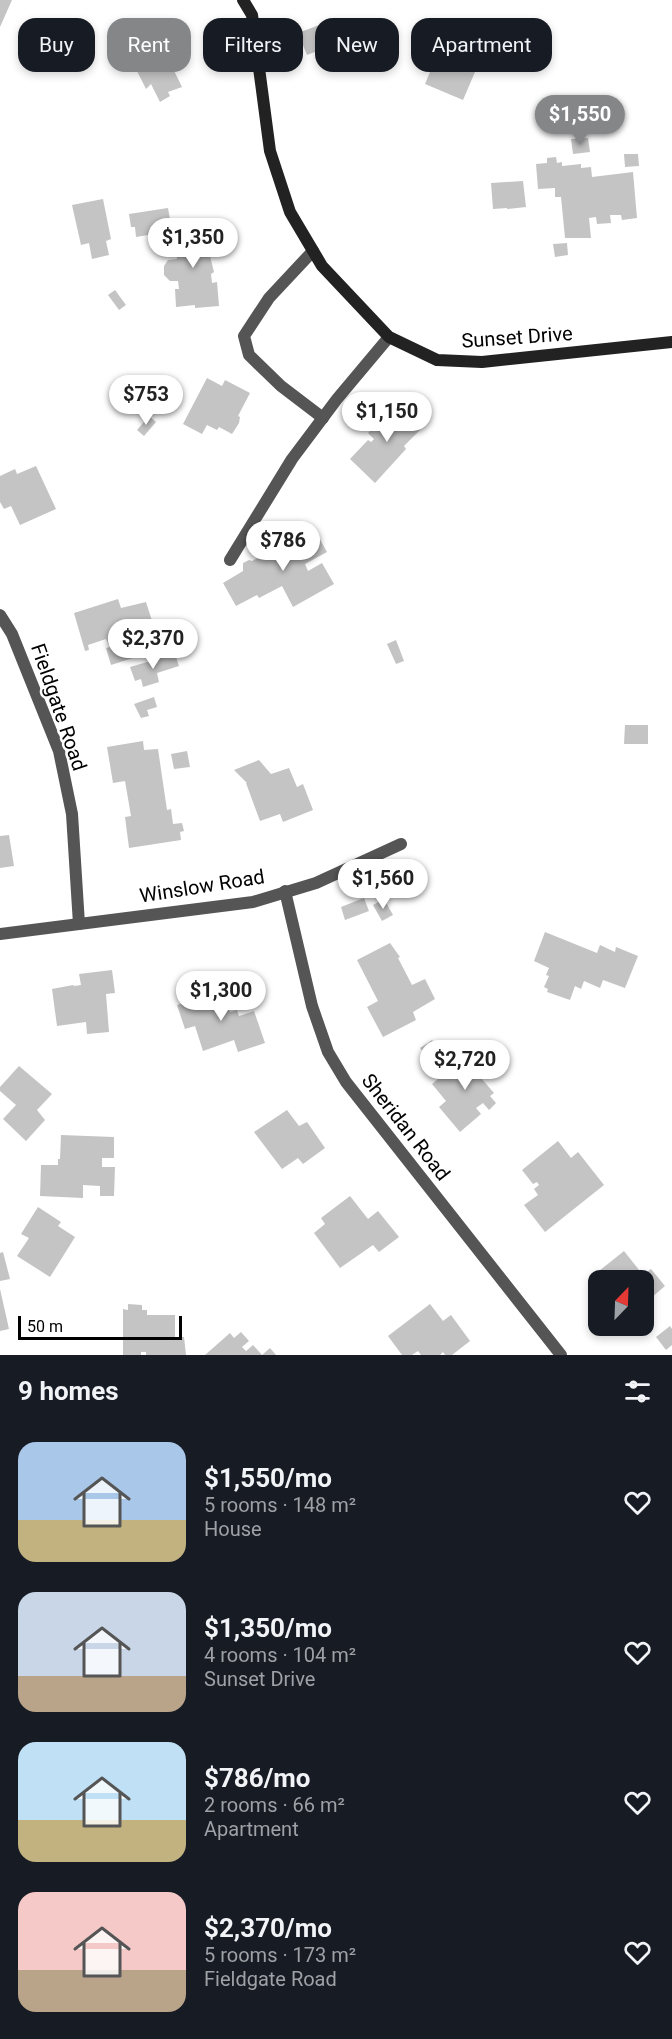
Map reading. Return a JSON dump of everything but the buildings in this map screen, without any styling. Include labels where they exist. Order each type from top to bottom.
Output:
[{"type":"main road","name":"Sunset Drive","points":[[243,0],[252,15],[270,151],[290,212],[322,266],[389,337],[437,360],[482,362],[672,342]]},
{"type":"street","points":[[313,251],[269,298],[244,336],[249,355],[281,386],[323,418]]},
{"type":"street","points":[[230,560],[292,459],[389,337]]},
{"type":"street","name":"Fieldgate Road","points":[[0,615],[12,634],[58,752],[72,814],[79,924]]},
{"type":"street","name":"Winslow Road","points":[[0,934],[253,902],[316,883],[401,844]]},
{"type":"street","name":"Sheridan Road","points":[[285,891],[312,1006],[328,1052],[346,1082],[561,1355]]}]
